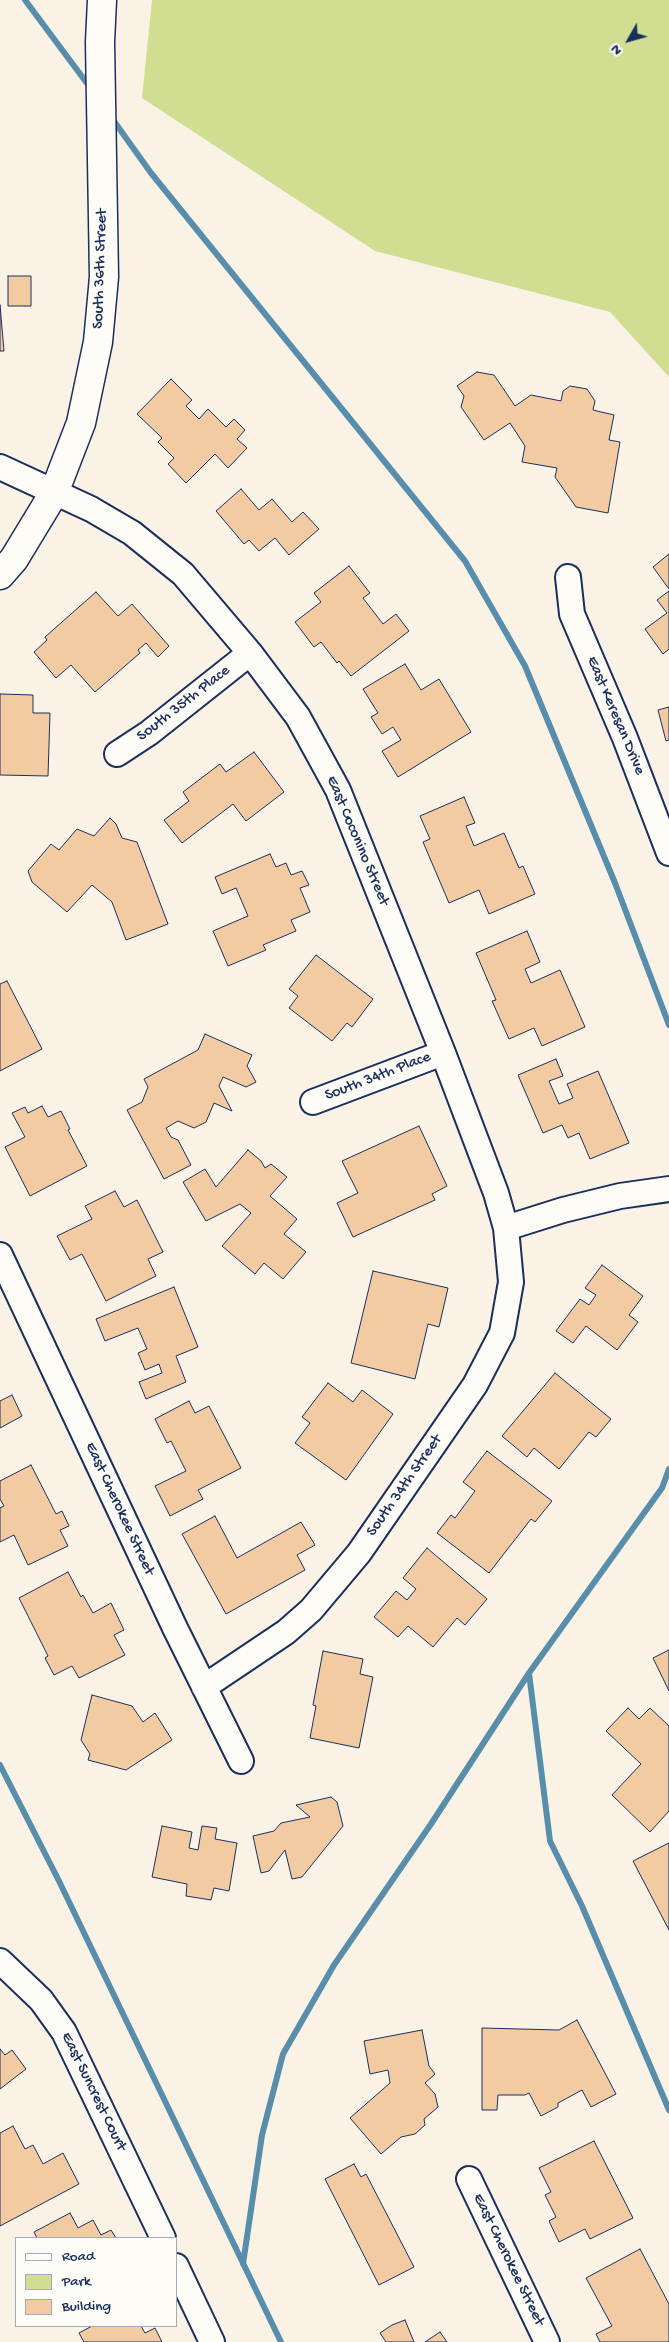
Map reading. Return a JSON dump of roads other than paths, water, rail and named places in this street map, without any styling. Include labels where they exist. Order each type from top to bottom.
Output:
[{"type":"street","name":"South 36th Street","points":[[0,576],[14,559],[54,493],[81,423],[98,342],[104,277],[100,42],[102,0]]},
{"type":"street","name":"East Coconino Street","points":[[0,467],[91,509],[132,533],[183,574],[250,652],[298,717],[338,790],[443,1053],[496,1194],[506,1228]]},
{"type":"street","name":"East Keresan Drive","points":[[568,577],[572,614],[626,738],[669,853]]},
{"type":"street","name":"South 35th Place","points":[[117,754],[150,733],[250,652]]},
{"type":"street","name":"South 34th Place","points":[[312,1102],[443,1053]]},
{"type":"street","points":[[506,1228],[563,1210],[620,1196],[669,1189]]},
{"type":"street","name":"South 34th Street","points":[[204,1687],[286,1632],[311,1610],[359,1553],[475,1385],[502,1333],[511,1282],[506,1228]]},
{"type":"street","name":"East Cherokee Street","points":[[0,1255],[204,1687],[241,1761]]},
{"type":"street","name":"East Suncrest Court","points":[[0,1961],[41,2000],[64,2032],[163,2237]]},
{"type":"street","name":"East Cherokee Street","points":[[469,2179],[547,2342]]},
{"type":"street","points":[[178,2270],[212,2342]]},
{"type":"waterway","points":[[25,0],[92,90]]},
{"type":"waterway","points":[[111,117],[151,173],[465,561],[525,666],[615,883],[669,1025]]},
{"type":"waterway","points":[[243,2264],[262,2135],[283,2054],[334,1965],[431,1824],[529,1673],[662,1488],[669,1469]]},
{"type":"waterway","points":[[529,1673],[550,1841],[582,1906],[669,2110]]},
{"type":"waterway","points":[[0,1765],[59,1881],[281,2342]]}]
